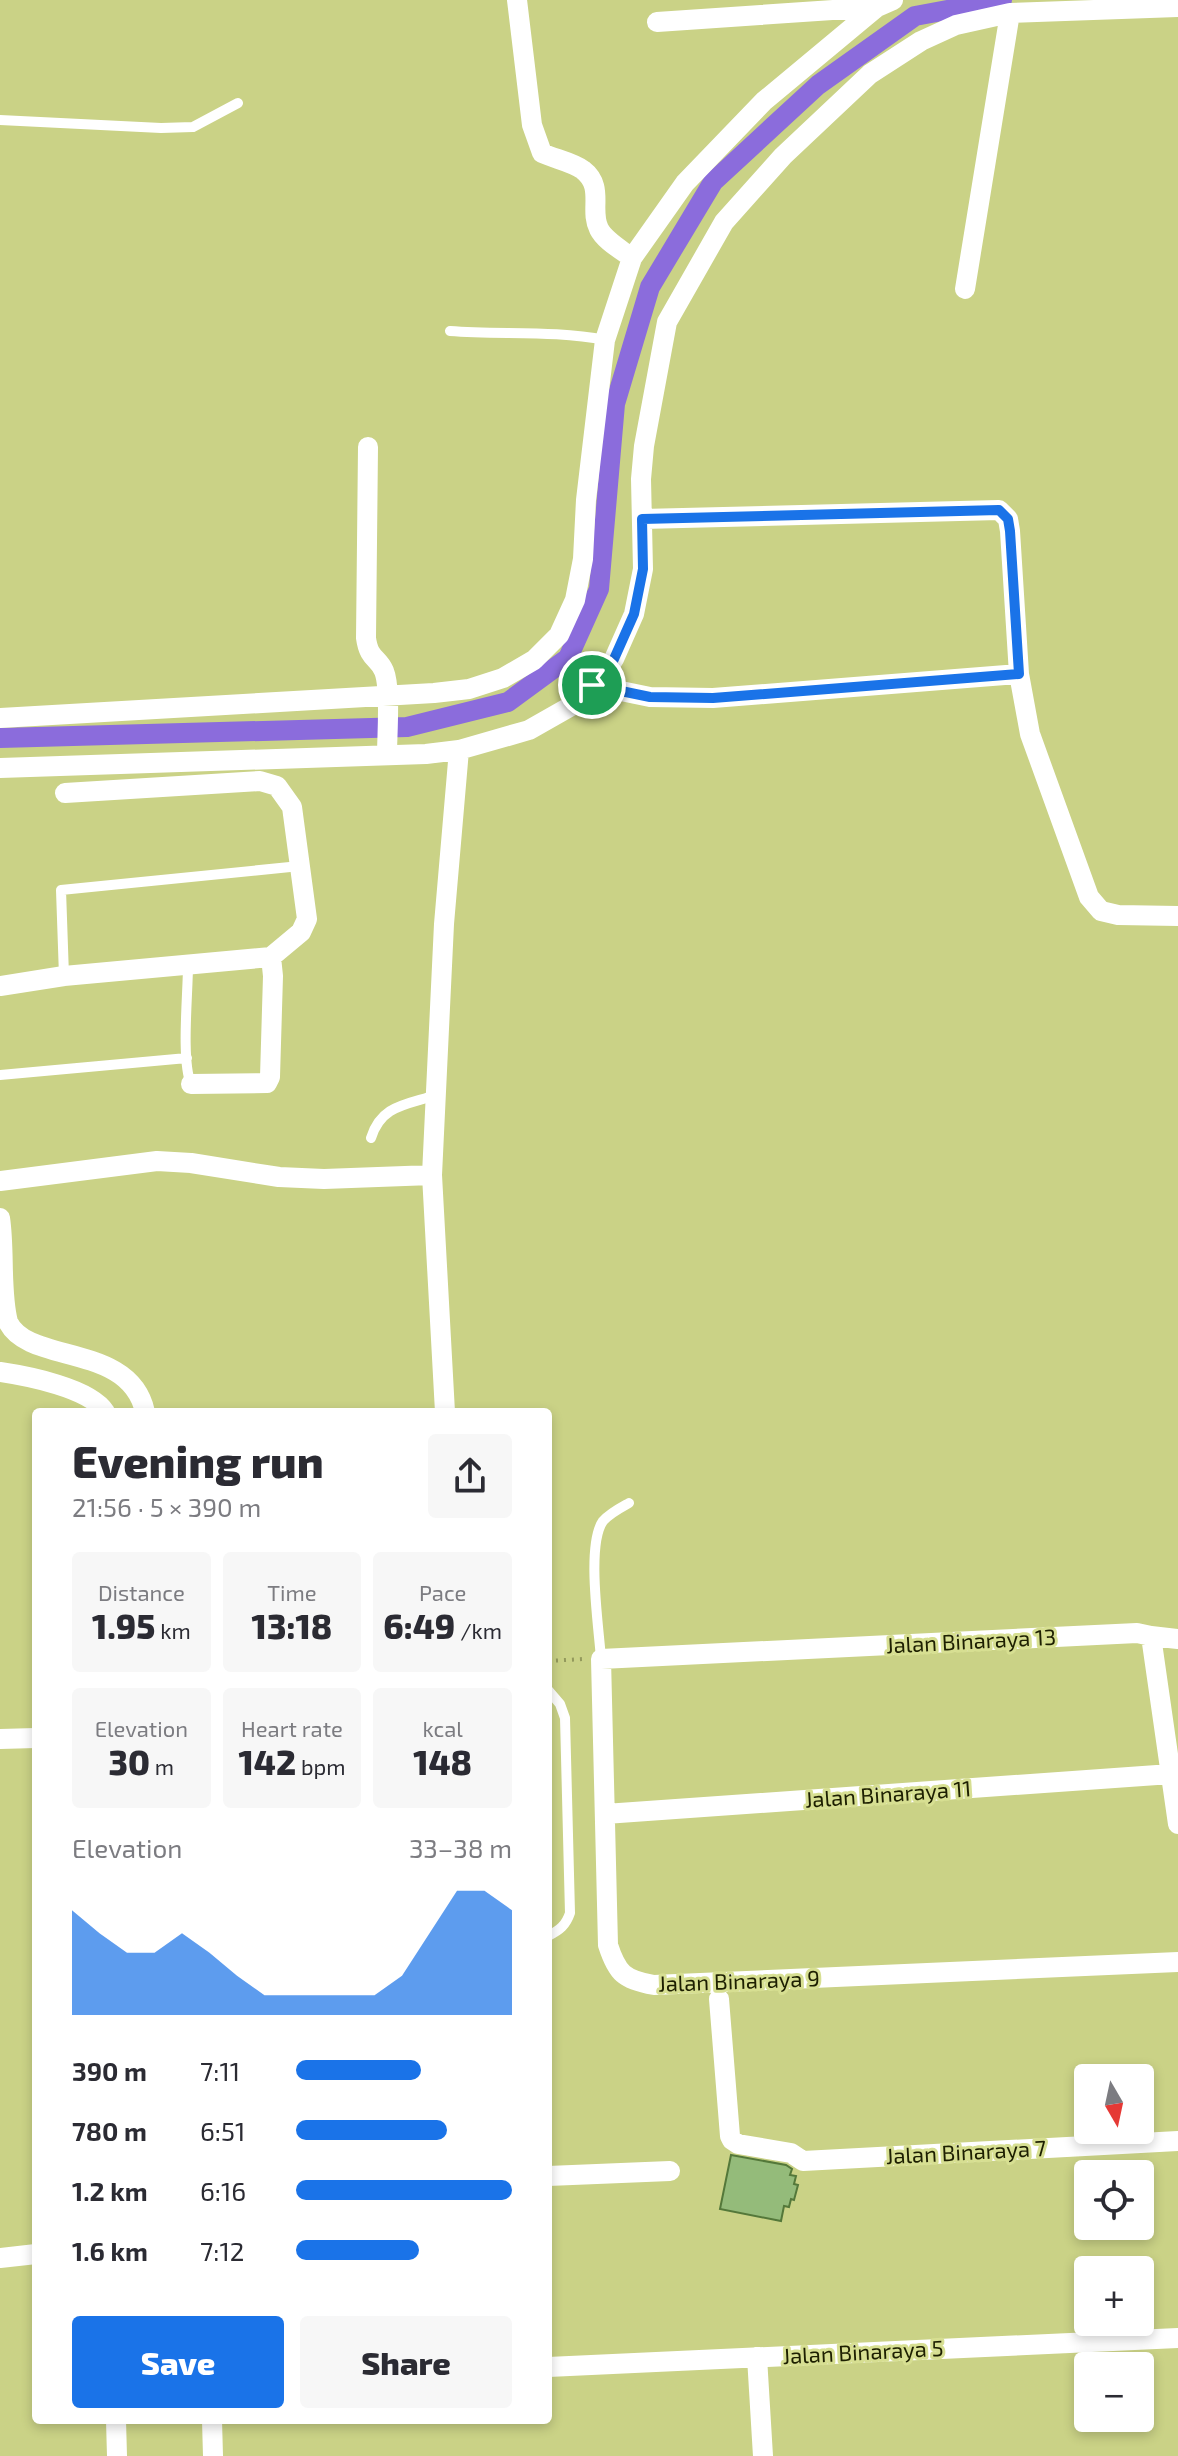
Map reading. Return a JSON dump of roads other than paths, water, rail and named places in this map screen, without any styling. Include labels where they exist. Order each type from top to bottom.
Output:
[{"type":"street","points":[[517,0],[536,141],[542,153],[585,171],[594,185],[597,225],[602,234],[632,258]]},
{"type":"street","points":[[0,718],[387,700],[469,689],[503,678],[534,660],[559,635],[575,600],[583,559],[586,500],[605,340],[632,258],[685,183],[764,101],[888,2]]},
{"type":"street","points":[[657,22],[888,2]]},
{"type":"street","points":[[0,768],[387,750],[426,754],[459,750],[529,730],[573,705],[614,659],[634,614],[643,569],[641,479],[644,446],[667,322],[724,222],[783,156],[870,74],[921,41],[956,25],[1010,13],[1178,7]]},
{"type":"street","points":[[965,289],[1010,13]]},
{"type":"street","points":[[368,447],[366,638],[373,659],[385,673],[387,750]]},
{"type":"street","points":[[642,519],[999,510],[1008,519],[1010,531],[1019,674],[1030,734],[1089,897],[1101,911],[1118,915],[1178,916]]},
{"type":"street","points":[[592,685],[650,697],[713,698],[1019,674]]},
{"type":"street","points":[[445,1408],[432,1175],[444,924],[459,750]]},
{"type":"street","points":[[0,986],[64,976],[271,957],[301,932],[307,919],[292,807],[277,786],[260,781],[65,793]]},
{"type":"street","points":[[191,1084],[267,1083],[270,1077],[271,957]]},
{"type":"street","points":[[0,1181],[157,1161],[191,1163],[279,1177],[324,1179],[432,1175]]},
{"type":"street","points":[[0,1218],[2,1296],[4,1313],[10,1326],[19,1337],[89,1359],[125,1378],[137,1389],[144,1408]]},
{"type":"street","points":[[0,1372],[27,1376],[91,1398],[101,1408]]},
{"type":"street","name":"Jalan Binaraya 13","points":[[601,1659],[1137,1633],[1178,1639]]},
{"type":"street","points":[[1151,1636],[1178,1824]]},
{"type":"street","name":"Jalan Binaraya 9","points":[[601,1659],[608,1945],[621,1974],[636,1982],[654,1985],[1178,1962]]},
{"type":"street","points":[[0,1739],[32,1738]]},
{"type":"street","name":"Jalan Binaraya 11","points":[[605,1814],[1171,1774]]},
{"type":"street","name":"Jalan Binaraya 7","points":[[719,1999],[732,2140],[738,2144],[791,2153],[803,2161],[1178,2141]]},
{"type":"street","points":[[552,2176],[670,2171]]},
{"type":"street","points":[[0,2258],[32,2254]]},
{"type":"street","name":"Jalan Binaraya 5","points":[[552,2367],[1178,2338]]},
{"type":"street","points":[[757,2357],[763,2456]]},
{"type":"street","points":[[116,2424],[117,2456]]},
{"type":"street","points":[[212,2424],[213,2456]]},
{"type":"lane","points":[[0,120],[193,127],[238,103]]},
{"type":"lane","points":[[450,331],[568,335],[605,340]]},
{"type":"lane","points":[[64,976],[61,890],[300,866]]},
{"type":"lane","points":[[188,965],[187,1075],[191,1084]]},
{"type":"lane","points":[[0,1075],[187,1058]]},
{"type":"lane","points":[[371,1138],[374,1127],[385,1112],[436,1095]]},
{"type":"lane","points":[[601,1659],[594,1560],[597,1537],[602,1523],[629,1503]]},
{"type":"lane","points":[[552,1695],[560,1704],[565,1718],[570,1913],[567,1923],[552,1934]]},
{"type":"waterway","points":[[0,738],[407,727],[508,702],[568,658],[599,589],[615,404],[650,287],[713,182],[818,85],[915,16],[1002,0]]}]
